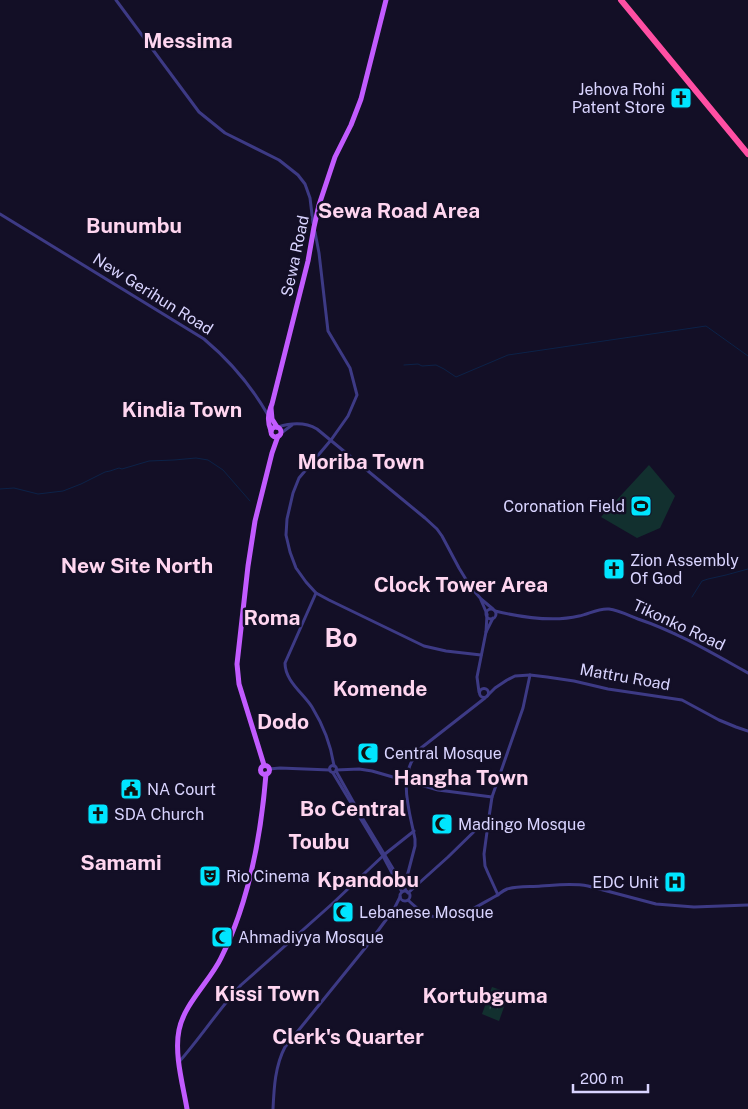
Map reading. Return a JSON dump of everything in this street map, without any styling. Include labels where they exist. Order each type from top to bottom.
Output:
[{"type":"highway","points":[[621,0],[748,154]]},
{"type":"main road","name":"Sewa Road","points":[[271,406],[308,261],[319,205],[331,168],[361,99],[386,0]]},
{"type":"main road","points":[[271,406],[268,421],[272,453]]},
{"type":"main road","points":[[187,1109],[179,1062],[179,1030],[183,1018],[222,956],[240,911],[261,822],[267,772],[267,766],[264,765],[238,684],[237,664],[255,521],[272,453],[280,430],[272,419],[271,406]]},
{"type":"main road","points":[[271,433],[273,427],[278,427]]},
{"type":"main road","points":[[271,433],[275,436],[279,435]]},
{"type":"street","points":[[116,0],[199,112],[225,133],[279,160],[298,175],[305,184],[310,198],[319,253],[328,331],[350,368],[357,395],[348,416],[331,440],[299,478],[293,493],[287,519],[286,535],[296,568],[316,593],[424,646],[446,651],[481,655]]},
{"type":"street","name":"New Gerihun Road","points":[[0,214],[204,339],[241,377],[272,419]]},
{"type":"street","points":[[279,435],[295,424]]},
{"type":"street","points":[[278,427],[295,424],[305,424],[314,427],[419,512],[437,529],[470,586],[496,614],[486,632]]},
{"type":"street","points":[[316,593],[291,648],[285,668],[289,678],[311,706],[323,728],[331,748],[334,770],[402,888],[407,892],[409,897],[394,908]]},
{"type":"street","points":[[481,599],[489,618],[509,614]]},
{"type":"street","name":"Tikonko Road","points":[[509,614],[562,618],[578,616],[598,609],[614,610],[667,630],[748,673]]},
{"type":"street","points":[[479,694],[477,680],[488,610],[509,614]]},
{"type":"street","points":[[498,895],[485,866],[484,854],[489,817],[492,797],[524,708],[530,675]]},
{"type":"street","name":"Mattru Road","points":[[476,703],[506,680],[516,676],[530,675],[682,700],[736,728],[748,731]]},
{"type":"street","points":[[477,680],[488,692],[486,697],[479,694]]},
{"type":"street","points":[[273,1109],[277,1066],[285,1048],[333,989],[394,908],[400,897],[415,846],[406,794],[406,781],[411,762],[422,748],[476,703],[481,690],[484,688]]},
{"type":"street","name":"Mattru Road","points":[[484,688],[495,688]]},
{"type":"street","points":[[267,772],[280,768],[359,769],[445,791],[492,797]]},
{"type":"street","points":[[407,892],[448,858],[489,817]]},
{"type":"street","points":[[179,1062],[241,985],[384,855],[414,832]]},
{"type":"street","points":[[400,897],[436,918],[445,919],[459,915],[508,889],[558,884],[588,886],[656,904],[694,907],[748,905]]},
{"type":"green space","name":"Coronation Field","points":[[649,465],[675,496],[660,528],[637,538],[601,517]]},
{"type":"green space","points":[[492,987],[509,993],[499,1021],[482,1014]]},
{"type":"waterway","points":[[404,365],[436,365],[456,377],[508,355],[706,326],[748,356]]},
{"type":"waterway","points":[[0,489],[14,488],[38,494],[63,491],[105,472],[119,468],[122,469],[149,461],[196,458],[208,460],[223,470],[250,501]]},
{"type":"waterway","points":[[692,597],[702,581],[748,569]]},
{"type":"place","name":"Jehova Rohi Patent Store","points":[[681,98]]},
{"type":"place","name":"Coronation Field","points":[[641,506]]},
{"type":"place","name":"Zion Assembly Of God","points":[[614,569]]},
{"type":"place","name":"Central Mosque","points":[[368,753]]},
{"type":"place","name":"NA Court","points":[[131,789]]},
{"type":"place","name":"SDA Church","points":[[98,814]]},
{"type":"place","name":"Madingo Mosque","points":[[442,824]]},
{"type":"place","name":"Rio Cinema","points":[[210,876]]},
{"type":"place","name":"EDC Unit","points":[[675,882]]},
{"type":"place","name":"Lebanese Mosque","points":[[343,912]]},
{"type":"place","name":"Ahmadiyya Mosque","points":[[222,937]]},
{"type":"district","name":"Messima","points":[[188,40]]},
{"type":"district","name":"Sewa Road Area","points":[[399,210]]},
{"type":"district","name":"Bunumbu","points":[[134,225]]},
{"type":"district","name":"Kindia Town","points":[[182,409]]},
{"type":"district","name":"Moriba Town","points":[[361,461]]},
{"type":"district","name":"New Site North","points":[[137,565]]},
{"type":"district","name":"Clock Tower Area","points":[[461,584]]},
{"type":"district","name":"Roma","points":[[272,617]]},
{"type":"district","name":"Bo","points":[[341,637]]},
{"type":"district","name":"Komende","points":[[380,688]]},
{"type":"district","name":"Dodo","points":[[283,721]]},
{"type":"district","name":"Hangha Town","points":[[461,777]]},
{"type":"district","name":"Bo Central","points":[[353,808]]},
{"type":"district","name":"Toubu","points":[[319,841]]},
{"type":"district","name":"Samami","points":[[121,862]]},
{"type":"district","name":"Kpandobu","points":[[368,879]]},
{"type":"district","name":"Kissi Town","points":[[267,993]]},
{"type":"district","name":"Kortubguma","points":[[485,995]]},
{"type":"district","name":"Clerk's Quarter","points":[[348,1036]]}]
